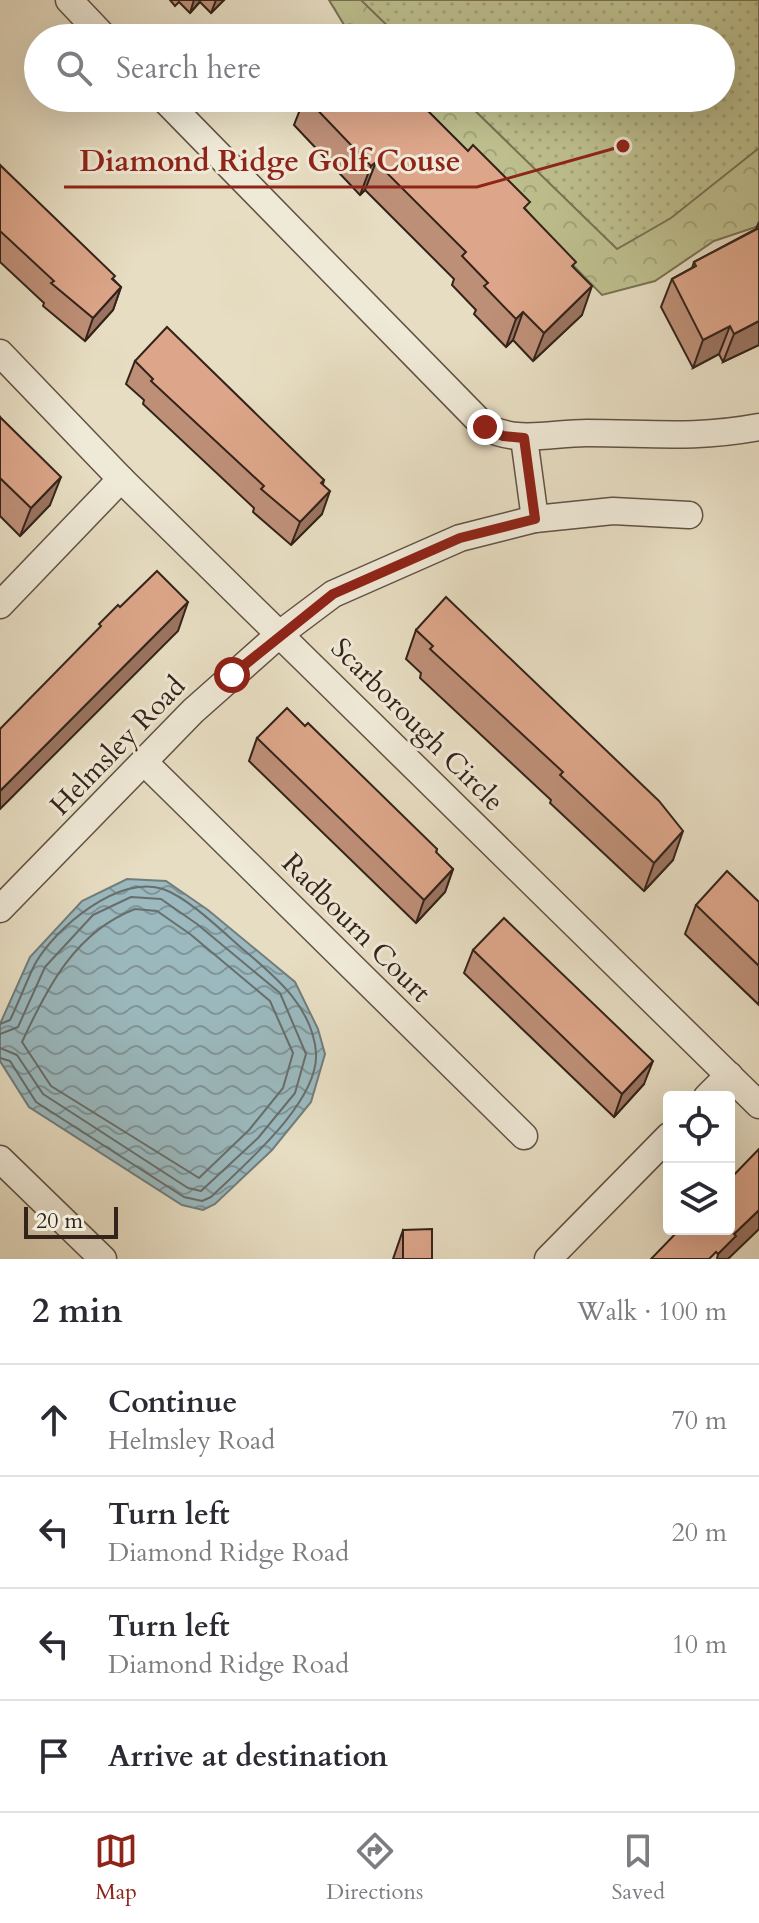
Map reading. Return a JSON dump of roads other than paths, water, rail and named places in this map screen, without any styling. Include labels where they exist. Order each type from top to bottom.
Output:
[{"type":"street","points":[[69,0],[92,24]]},
{"type":"street","points":[[177,112],[471,417],[503,436],[524,438],[577,433],[684,437],[759,427]]},
{"type":"street","name":"Scarborough Circle","points":[[0,353],[121,479],[759,1105]]},
{"type":"street","points":[[524,438],[535,519]]},
{"type":"street","points":[[0,605],[121,479]]},
{"type":"street","name":"Helmsley Road","points":[[0,909],[193,711],[281,633],[333,594],[460,538],[535,519],[613,511],[689,515]]},
{"type":"street","name":"Radbourn Court","points":[[145,763],[524,1136]]},
{"type":"street","points":[[713,1091],[729,1075]]},
{"type":"street","points":[[548,1259],[663,1142]]},
{"type":"street","points":[[0,1159],[103,1259]]},
{"type":"water","points":[[127,879],[166,881],[208,910],[295,982],[318,1029],[325,1054],[311,1102],[272,1150],[215,1204],[203,1210],[182,1205],[29,1107],[0,1061],[0,1024],[30,957],[82,901]]},
{"type":"place","name":"Diamond Ridge Golf Couse","points":[[623,146]]}]
